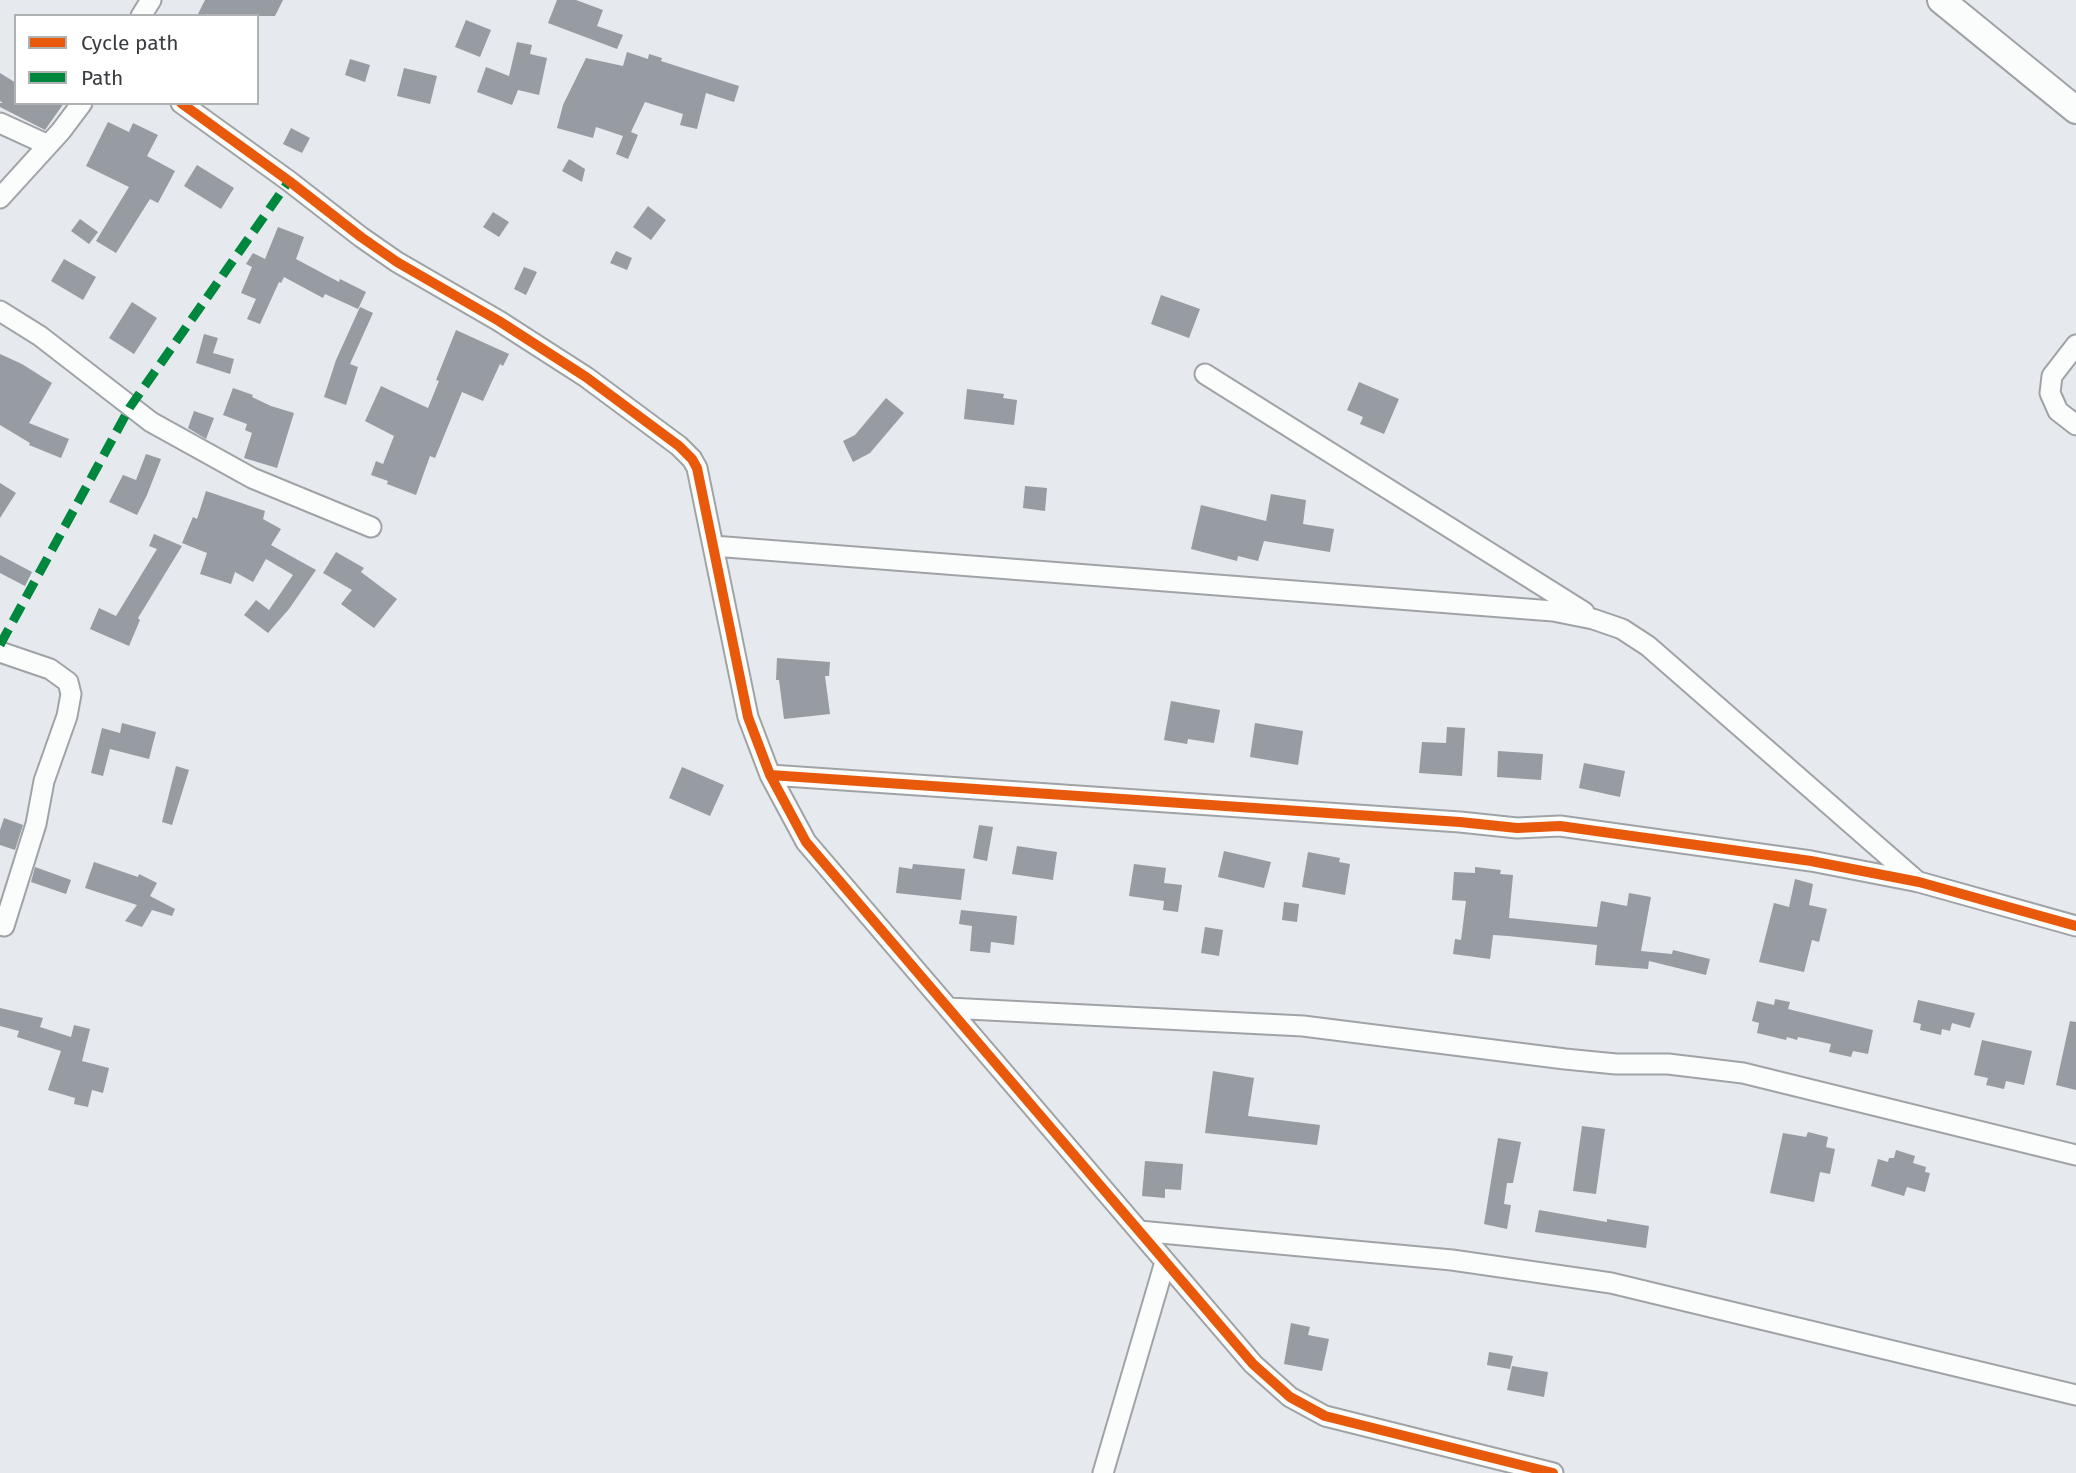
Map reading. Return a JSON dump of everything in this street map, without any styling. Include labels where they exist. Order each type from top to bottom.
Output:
[{"type":"main road","points":[[1941,0],[2076,110]]},
{"type":"street","points":[[0,198],[80,105]]},
{"type":"street","points":[[184,105],[397,262],[510,328],[586,377],[679,446],[692,459],[697,468],[748,717],[770,775],[806,842],[1253,1364],[1290,1397],[1325,1416],[1553,1473]]},
{"type":"street","points":[[0,122],[48,145]]},
{"type":"street","points":[[0,311],[40,336],[151,422],[252,478],[371,527]]},
{"type":"street","points":[[2076,345],[2052,376],[2050,393],[2058,411],[2076,425]]},
{"type":"street","points":[[1205,374],[1593,619]]},
{"type":"street","points":[[713,546],[1540,610],[1593,619],[1622,629],[1648,646],[1919,882]]},
{"type":"street","points":[[0,652],[50,669],[68,682],[71,694],[67,716],[44,781],[36,824],[4,926]]},
{"type":"street","points":[[770,775],[1517,828],[1560,826],[1811,861],[1919,882],[2076,926]]},
{"type":"street","points":[[948,1008],[1303,1026],[1565,1059],[1616,1064],[1668,1064],[1743,1073],[2076,1154]]},
{"type":"street","points":[[1139,1231],[1452,1260],[1611,1283],[2076,1395]]},
{"type":"street","points":[[1103,1473],[1166,1262]]},
{"type":"building","points":[[205,0],[283,0],[275,16],[198,14]]},
{"type":"building","points":[[557,0],[576,0],[603,10],[597,26],[623,35],[617,49],[548,23]]},
{"type":"building","points":[[466,20],[491,30],[480,57],[455,47]]},
{"type":"building","points":[[517,42],[532,45],[530,54],[547,58],[539,95],[518,90],[512,105],[477,92],[486,67],[509,76]]},
{"type":"building","points":[[627,52],[648,59],[649,54],[662,58],[661,61],[739,86],[734,102],[706,93],[697,129],[680,125],[683,114],[645,102],[631,132],[638,135],[628,159],[616,154],[623,136],[596,127],[593,138],[557,128],[563,105],[586,58],[623,66]]},
{"type":"building","points":[[350,59],[370,65],[365,82],[345,75]]},
{"type":"building","points":[[404,68],[437,76],[430,104],[397,96]]},
{"type":"building","points":[[0,73],[14,82],[14,105],[63,105],[45,130],[0,107],[0,103],[3,103],[0,101]]},
{"type":"building","points":[[108,122],[129,132],[133,123],[158,135],[147,156],[175,171],[158,203],[150,199],[116,253],[96,241],[129,187],[86,166]]},
{"type":"building","points":[[291,128],[310,138],[302,153],[283,144]]},
{"type":"building","points":[[569,159],[585,169],[582,182],[562,171]]},
{"type":"building","points":[[197,165],[234,188],[221,209],[184,186]]},
{"type":"building","points":[[648,206],[666,220],[651,240],[633,227]]},
{"type":"building","points":[[493,212],[509,222],[499,237],[483,227]]},
{"type":"building","points":[[80,219],[98,232],[89,244],[71,231]]},
{"type":"building","points":[[278,227],[304,237],[296,259],[339,282],[340,279],[366,292],[358,309],[325,294],[323,298],[284,277],[281,283],[279,282],[260,324],[247,319],[256,299],[241,293],[252,267],[246,264],[253,253],[265,259]]},
{"type":"building","points":[[616,251],[632,258],[627,270],[610,263]]},
{"type":"building","points":[[64,259],[96,277],[83,300],[51,281]]},
{"type":"building","points":[[524,267],[537,272],[526,295],[514,289]]},
{"type":"building","points":[[1161,295],[1200,309],[1189,338],[1151,324]]},
{"type":"building","points":[[132,302],[157,318],[134,354],[109,338]]},
{"type":"building","points":[[360,307],[373,313],[350,364],[358,367],[346,405],[324,397],[336,360]]},
{"type":"building","points":[[456,330],[509,354],[503,366],[500,364],[483,401],[462,392],[435,458],[430,456],[416,495],[371,475],[376,461],[383,464],[394,436],[365,421],[381,386],[428,408]]},
{"type":"building","points":[[204,334],[218,338],[213,353],[234,359],[230,374],[196,363]]},
{"type":"building","points":[[0,354],[52,383],[29,423],[69,439],[61,458],[29,445],[30,443],[0,425]]},
{"type":"building","points":[[1359,382],[1399,399],[1384,434],[1360,424],[1363,417],[1347,410]]},
{"type":"building","points":[[233,388],[253,395],[252,397],[271,406],[294,413],[277,468],[244,458],[252,433],[245,430],[247,424],[223,415]]},
{"type":"building","points":[[967,389],[1004,394],[1003,398],[1017,400],[1014,425],[964,419]]},
{"type":"building","points":[[886,398],[904,413],[870,453],[853,462],[843,441],[855,435]]},
{"type":"building","points":[[194,411],[214,418],[206,439],[188,428]]},
{"type":"building","points":[[146,454],[161,459],[137,515],[109,502],[123,475],[136,480]]},
{"type":"building","points":[[0,483],[16,493],[0,518]]},
{"type":"building","points":[[1025,486],[1047,488],[1045,511],[1023,508]]},
{"type":"building","points":[[206,491],[265,511],[263,519],[281,529],[271,545],[316,570],[289,609],[268,633],[244,615],[256,600],[269,610],[293,575],[266,559],[253,582],[235,572],[231,584],[200,574],[207,553],[182,543],[193,517],[197,519]]},
{"type":"building","points":[[1271,494],[1306,500],[1303,524],[1334,529],[1330,552],[1264,541],[1258,561],[1238,556],[1237,561],[1191,549],[1201,505],[1266,521]]},
{"type":"building","points":[[154,534],[182,546],[138,618],[140,620],[129,646],[90,629],[99,608],[116,616],[157,549],[149,546]]},
{"type":"building","points":[[336,552],[364,568],[361,572],[397,599],[374,628],[341,604],[352,590],[323,573]]},
{"type":"building","points":[[0,555],[32,572],[25,586],[0,573]]},
{"type":"building","points":[[777,658],[830,662],[829,676],[825,676],[830,714],[784,719],[779,680],[776,680]]},
{"type":"building","points":[[1171,701],[1220,710],[1214,743],[1188,739],[1187,744],[1164,740]]},
{"type":"building","points":[[122,723],[156,732],[149,759],[110,749],[103,776],[91,773],[102,728],[120,733]]},
{"type":"building","points":[[1255,723],[1303,731],[1298,765],[1250,757]]},
{"type":"building","points":[[1447,727],[1465,728],[1462,776],[1419,773],[1422,742],[1446,743]]},
{"type":"building","points":[[1498,751],[1543,754],[1541,780],[1497,777]]},
{"type":"building","points":[[1584,763],[1625,771],[1620,797],[1579,788]]},
{"type":"building","points":[[176,766],[189,770],[172,825],[162,822]]},
{"type":"building","points":[[682,767],[724,785],[710,816],[669,798]]},
{"type":"building","points":[[4,818],[23,825],[15,850],[0,845],[0,830]]},
{"type":"building","points":[[979,825],[993,827],[987,861],[973,858]]},
{"type":"building","points":[[1017,846],[1057,852],[1053,880],[1012,874]]},
{"type":"building","points":[[1224,851],[1271,862],[1264,888],[1218,877]]},
{"type":"building","points":[[1308,852],[1340,858],[1339,862],[1350,864],[1345,895],[1302,887]]},
{"type":"building","points":[[94,862],[138,877],[139,874],[157,883],[150,896],[175,909],[172,916],[152,910],[142,927],[125,921],[137,905],[85,888]]},
{"type":"building","points":[[913,864],[965,869],[961,900],[896,893],[899,867],[912,869]]},
{"type":"building","points":[[1134,864],[1166,868],[1164,883],[1182,885],[1178,912],[1163,910],[1164,901],[1129,896]]},
{"type":"building","points":[[35,867],[71,880],[66,894],[31,882]]},
{"type":"building","points":[[1475,867],[1501,870],[1500,874],[1513,875],[1509,918],[1597,927],[1601,901],[1627,906],[1629,893],[1651,897],[1641,951],[1672,954],[1673,950],[1710,959],[1706,975],[1649,961],[1648,969],[1595,965],[1597,945],[1508,936],[1493,935],[1490,959],[1453,954],[1455,939],[1461,940],[1466,901],[1452,900],[1454,872],[1475,873]]},
{"type":"building","points":[[1795,879],[1813,884],[1809,905],[1827,909],[1819,942],[1812,940],[1804,972],[1759,962],[1774,903],[1789,907]]},
{"type":"building","points":[[1284,902],[1299,904],[1297,922],[1282,920]]},
{"type":"building","points":[[961,910],[1017,916],[1014,945],[991,942],[990,953],[970,951],[972,926],[959,924]]},
{"type":"building","points":[[1205,927],[1223,930],[1219,956],[1201,953]]},
{"type":"building","points":[[1775,999],[1790,1002],[1788,1009],[1873,1030],[1868,1054],[1853,1051],[1851,1057],[1829,1052],[1831,1044],[1798,1037],[1797,1040],[1787,1037],[1786,1040],[1757,1033],[1759,1023],[1752,1021],[1757,1001],[1774,1005]]},
{"type":"building","points":[[1918,1000],[1975,1013],[1970,1028],[1952,1023],[1950,1031],[1942,1029],[1941,1035],[1920,1030],[1921,1024],[1913,1022]]},
{"type":"building","points":[[0,1008],[43,1018],[40,1027],[71,1037],[74,1025],[90,1029],[82,1061],[109,1068],[103,1093],[92,1090],[88,1107],[74,1104],[75,1098],[48,1090],[61,1051],[17,1037],[19,1031],[0,1026]]},
{"type":"building","points":[[2070,1021],[2076,1022],[2076,1090],[2056,1085]]},
{"type":"building","points":[[1982,1040],[2032,1051],[2024,1085],[2006,1081],[2004,1089],[1986,1085],[1988,1078],[1974,1075]]},
{"type":"building","points":[[1213,1071],[1254,1078],[1248,1116],[1320,1125],[1317,1145],[1205,1133]]},
{"type":"building","points":[[1582,1126],[1605,1129],[1596,1194],[1573,1191]]},
{"type":"building","points":[[1808,1132],[1828,1137],[1826,1147],[1835,1149],[1830,1174],[1820,1172],[1814,1202],[1770,1193],[1783,1133],[1806,1137]]},
{"type":"building","points":[[1498,1138],[1521,1142],[1513,1183],[1507,1183],[1504,1204],[1511,1205],[1507,1229],[1484,1224]]},
{"type":"building","points":[[1896,1150],[1915,1156],[1913,1163],[1926,1167],[1925,1172],[1930,1173],[1925,1192],[1907,1187],[1904,1196],[1871,1186],[1878,1159],[1888,1162],[1889,1158],[1894,1158]]},
{"type":"building","points":[[1145,1161],[1183,1164],[1181,1190],[1165,1189],[1165,1198],[1142,1196]]},
{"type":"building","points":[[1539,1210],[1649,1226],[1646,1248],[1535,1232]]},
{"type":"building","points":[[1291,1323],[1310,1327],[1308,1335],[1329,1339],[1322,1371],[1284,1364]]},
{"type":"building","points":[[1489,1352],[1513,1356],[1510,1369],[1487,1365]]},
{"type":"building","points":[[1512,1366],[1548,1372],[1544,1397],[1507,1390]]},
{"type":"marked path","points":[[0,645],[130,407],[289,181]]},
{"type":"cycle path","points":[[184,105],[361,237],[397,262],[499,321],[586,377],[679,446],[692,459],[697,468],[748,717],[770,775],[806,842],[1253,1364],[1290,1397],[1325,1416],[1553,1473]]},
{"type":"cycle path","points":[[770,775],[1517,828],[1560,826],[1811,861],[1919,882],[2076,926]]}]
